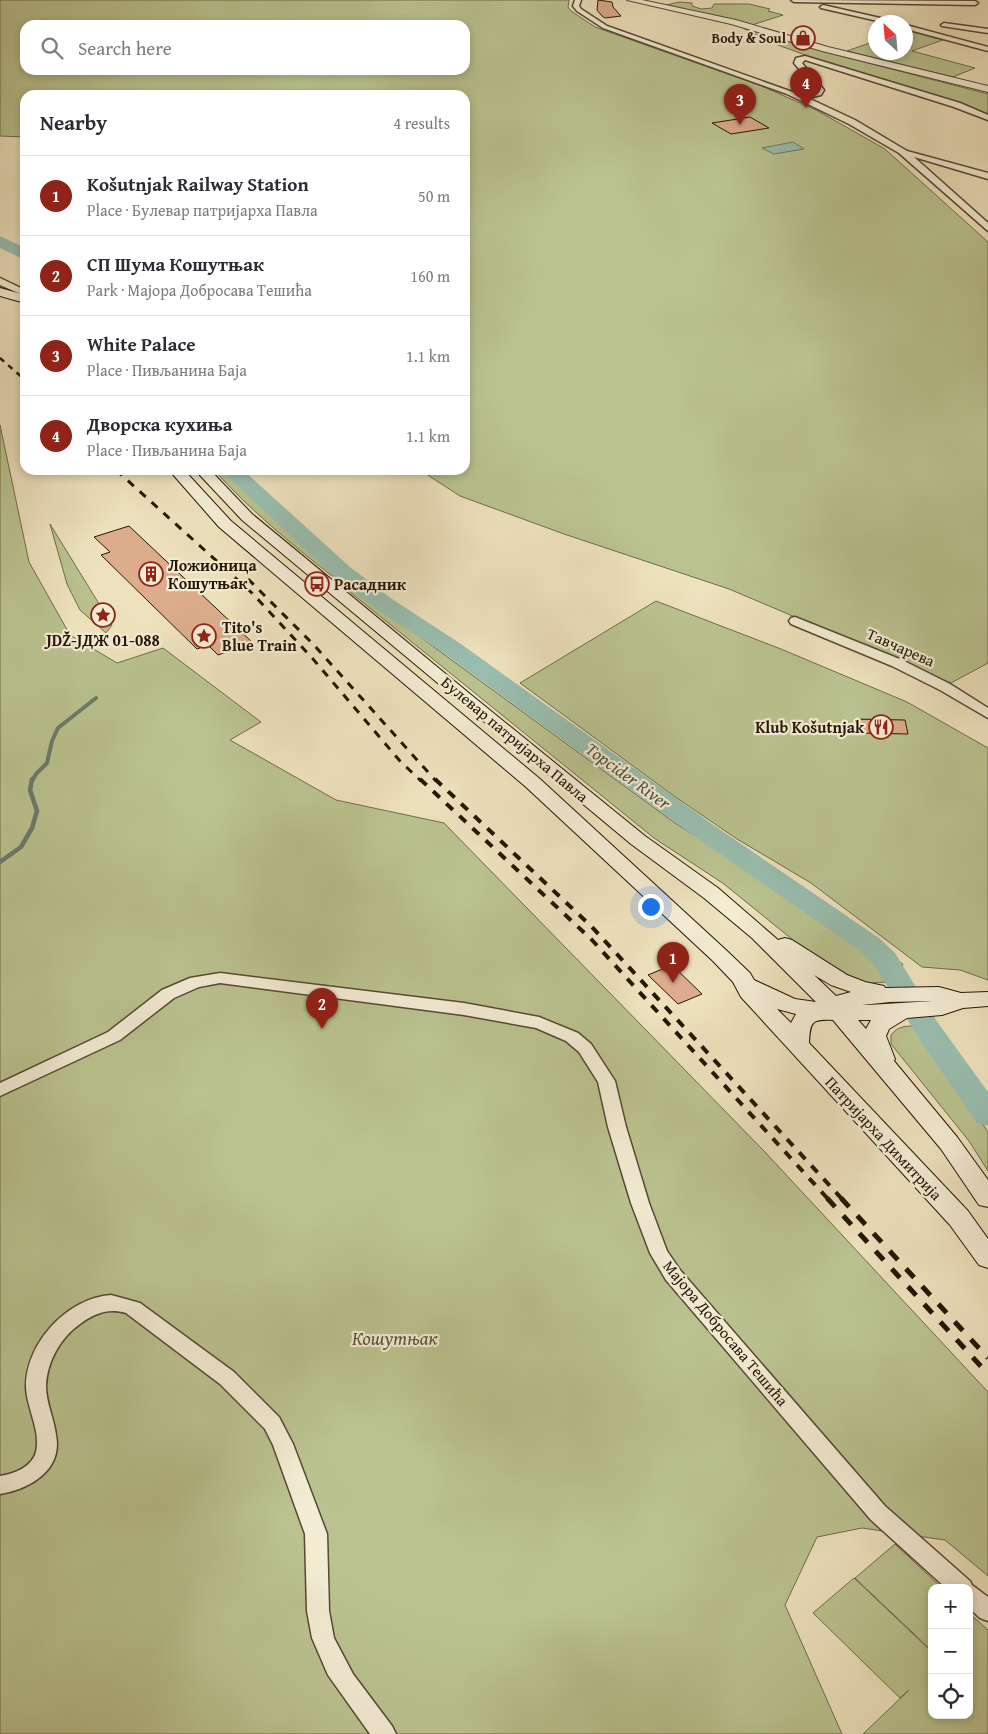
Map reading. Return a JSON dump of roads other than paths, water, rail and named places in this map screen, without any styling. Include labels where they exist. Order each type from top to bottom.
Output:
[{"type":"main road","points":[[0,292],[20,295]]},
{"type":"main road","points":[[0,304],[20,309]]},
{"type":"main road","name":"Булевар патријарха Павла","points":[[181,475],[225,524],[533,784],[742,978],[749,992],[776,1021]]},
{"type":"main road","name":"Булевар патријарха Павла","points":[[207,475],[247,517],[464,698],[630,834],[711,893],[759,933],[828,1010]]},
{"type":"main road","points":[[759,933],[781,942],[839,981],[901,1003]]},
{"type":"main road","points":[[742,978],[767,996],[788,1005],[828,1010],[901,1003],[988,999]]},
{"type":"main road","points":[[886,1067],[880,1046],[875,1037],[875,1031],[901,1003]]},
{"type":"main road","points":[[798,1044],[798,1030],[803,1021],[828,1010]]},
{"type":"main road","points":[[828,1010],[886,1067],[949,1143],[988,1198]]},
{"type":"main road","name":"Патријарха Димитрија","points":[[776,1021],[959,1218],[988,1258]]},
{"type":"street","points":[[578,0],[576,6],[578,9],[605,27],[801,97],[852,122],[902,151],[988,228]]},
{"type":"street","points":[[631,0],[733,22],[825,49],[988,90]]},
{"type":"street","points":[[793,0],[976,3]]},
{"type":"street","points":[[793,0],[868,17]]},
{"type":"street","points":[[944,25],[988,31]]},
{"type":"street","points":[[913,29],[988,49]]},
{"type":"street","points":[[801,97],[818,93],[820,90],[798,63],[799,60],[805,58],[957,105],[988,118]]},
{"type":"street","points":[[902,151],[988,176]]},
{"type":"street","points":[[0,281],[20,294]]},
{"type":"street","name":"Тавчарева","points":[[795,621],[897,664],[945,687],[988,714]]},
{"type":"street","name":"Мајора Добросава Тешића","points":[[0,1090],[114,1036],[168,994],[196,982],[220,978],[464,1009],[539,1023],[572,1037],[586,1048],[606,1081],[617,1127],[646,1222],[659,1253],[673,1276],[724,1332],[878,1513],[958,1584]]},
{"type":"street","points":[[0,1485],[24,1478],[34,1472],[44,1458],[47,1438],[36,1386],[42,1359],[52,1341],[76,1316],[91,1307],[107,1301],[117,1302],[132,1308],[227,1378],[272,1423],[283,1444],[316,1534],[318,1548],[317,1596],[319,1622],[324,1644],[333,1665],[384,1734]]},
{"type":"street","points":[[973,1598],[988,1611]]},
{"type":"waterway","name":"Topcider River","points":[[0,241],[20,252]]},
{"type":"waterway","name":"Topcider River","points":[[236,475],[342,572],[384,604],[453,649],[703,830],[869,944],[885,960],[928,1030],[988,1115]]},
{"type":"waterway","points":[[32,781],[47,763],[52,741],[58,728],[96,698]]},
{"type":"waterway","points":[[0,862],[21,847],[32,828],[37,811],[30,790],[32,779]]},
{"type":"waterway","name":"Topcider River","points":[[874,950],[901,965]]},
{"type":"railway","points":[[0,358],[20,376]]},
{"type":"railway","points":[[122,475],[252,593],[313,659],[400,761],[421,781]]},
{"type":"railway","points":[[248,579],[313,644],[436,781]]},
{"type":"railway","points":[[420,779],[592,940],[828,1199]]},
{"type":"railway","points":[[435,779],[592,927],[842,1199]]},
{"type":"railway","points":[[827,1198],[988,1374]]},
{"type":"railway","points":[[841,1198],[988,1358]]},
{"type":"place","name":"Body & Soul","points":[[803,38]]},
{"type":"place","name":"Дворска кухиња","points":[[806,108]]},
{"type":"place","name":"White Palace","points":[[740,125]]},
{"type":"place","name":"Ложионица Кошутњак","points":[[151,574]]},
{"type":"place","name":"Расадник","points":[[317,584]]},
{"type":"place","name":"JDŽ-JДЖ 01-088","points":[[103,615]]},
{"type":"place","name":"Tito's Blue Train","points":[[204,636]]},
{"type":"place","name":"Klub Košutnjak","points":[[881,727]]},
{"type":"place","name":"Košutnjak Railway Station","points":[[673,983]]},
{"type":"place","name":"СП Шума Кошутњак","points":[[322,1029]]},
{"type":"park label","name":"Кошутњак","points":[[395,1338]]}]
